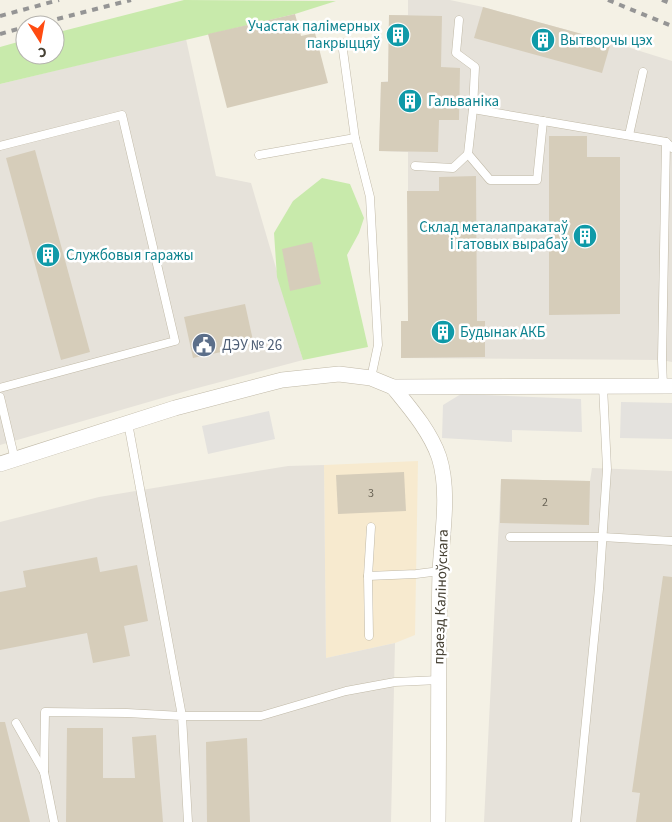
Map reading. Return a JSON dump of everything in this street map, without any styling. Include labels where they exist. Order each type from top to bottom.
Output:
[{"type":"street","name":"праезд Каліноўскага","points":[[0,464],[175,408],[282,380],[339,374],[371,378],[393,387],[667,386]]},
{"type":"street","name":"праезд Каліноўскага","points":[[393,387],[410,407],[428,434],[439,457],[444,484],[440,570],[438,822]]},
{"type":"lane","points":[[415,166],[453,168],[468,154],[475,67],[456,53],[459,20]]},
{"type":"lane","points":[[342,43],[355,138],[370,197],[378,345],[371,378]]},
{"type":"lane","points":[[629,135],[643,72]]},
{"type":"lane","points":[[473,110],[666,142],[672,148]]},
{"type":"lane","points":[[0,146],[122,115],[175,341],[0,388]]},
{"type":"lane","points":[[468,154],[490,180],[537,180],[543,121]]},
{"type":"lane","points":[[259,155],[355,138]]},
{"type":"lane","points":[[666,142],[662,360],[667,386]]},
{"type":"lane","points":[[576,822],[599,589],[607,469],[603,386]]},
{"type":"lane","points":[[0,397],[15,460]]},
{"type":"lane","points":[[128,423],[182,716],[188,822]]},
{"type":"lane","points":[[369,636],[368,576],[371,527]]},
{"type":"lane","points":[[510,538],[602,537],[672,541]]},
{"type":"lane","points":[[368,576],[416,574],[440,570]]},
{"type":"lane","points":[[54,822],[44,772],[45,712],[261,716],[346,691],[395,682],[439,680]]},
{"type":"lane","points":[[16,723],[44,772]]},
{"type":"shaded area","points":[[408,0],[450,0],[483,7],[611,42],[672,61],[672,362],[662,360],[401,358],[408,321],[408,152],[379,151],[381,82],[388,81],[389,15],[408,15]]},
{"type":"shaded area","points":[[186,39],[216,176],[251,183],[303,360],[190,390],[0,445],[0,84]]},
{"type":"shaded area","points":[[461,394],[581,399],[582,432],[512,430],[512,442],[442,438],[443,405]]},
{"type":"shaded area","points":[[621,402],[672,403],[672,439],[620,438]]},
{"type":"shaded area","points":[[269,411],[275,439],[208,454],[202,426]]},
{"type":"shaded area","points":[[418,461],[415,635],[395,643],[326,658],[324,465]]},
{"type":"shaded area","points":[[324,465],[326,658],[395,643],[391,822],[0,822],[0,522],[99,497],[288,466]]},
{"type":"shaded area","points":[[592,468],[672,471],[672,822],[484,822],[501,479],[590,481]]},
{"type":"green space","points":[[184,0],[336,1],[295,14],[0,84],[0,47],[15,43],[15,65],[65,65],[65,30]]},
{"type":"green space","points":[[322,178],[350,184],[364,218],[359,233],[347,255],[368,347],[303,360],[277,277],[274,233],[293,201]]},
{"type":"building","name":"Вытворчы цэх","points":[[483,7],[611,42],[602,73],[474,38]]},
{"type":"building","points":[[295,14],[301,36],[315,33],[328,83],[227,108],[208,34]]},
{"type":"building","points":[[389,15],[442,16],[441,67],[460,68],[459,120],[439,120],[438,152],[379,151],[381,82],[388,82]]},
{"type":"building","name":"Склад металапракатаў і гатовых вырабаў","points":[[549,136],[587,136],[587,157],[620,157],[620,314],[549,315]]},
{"type":"building","name":"Службовыя гаражы","points":[[35,150],[90,352],[61,360],[6,158]]},
{"type":"building","points":[[476,176],[477,321],[485,321],[485,357],[401,358],[401,321],[408,321],[407,191],[439,191],[439,177]]},
{"type":"building","points":[[312,242],[321,284],[290,291],[282,249]]},
{"type":"building","points":[[245,304],[254,345],[193,358],[184,317]]},
{"type":"building","points":[[404,472],[406,511],[338,514],[336,475]]},
{"type":"building","points":[[501,479],[590,481],[589,525],[500,523]]},
{"type":"building","points":[[97,557],[100,572],[137,565],[148,621],[124,626],[130,656],[93,663],[87,633],[0,650],[0,592],[26,587],[23,571]]},
{"type":"building","points":[[663,576],[672,577],[672,822],[636,822],[640,793],[632,792]]},
{"type":"building","points":[[0,722],[5,722],[30,822],[0,822]]},
{"type":"building","points":[[67,728],[103,728],[103,778],[135,778],[132,737],[156,735],[163,822],[66,822]]},
{"type":"building","points":[[247,738],[250,822],[207,822],[206,742]]},
{"type":"railway","points":[[0,16],[59,0]]},
{"type":"railway","points":[[65,17],[131,0]]},
{"type":"railway","points":[[608,0],[672,26]]},
{"type":"railway","points":[[662,0],[672,4]]},
{"type":"railway","points":[[0,34],[15,30]]},
{"type":"place","name":"Участак палімерных пакрыццяў","points":[[398,35]]},
{"type":"place","name":"Вытворчы цэх","points":[[543,40]]},
{"type":"place","name":"Гальваніка","points":[[410,101]]},
{"type":"place","name":"Склад металапракатаў і гатовых вырабаў","points":[[585,236]]},
{"type":"place","name":"Службовыя гаражы","points":[[48,255]]},
{"type":"place","name":"Будынак АКБ","points":[[443,332]]},
{"type":"place","name":"ДЭУ № 26","points":[[204,345]]}]
